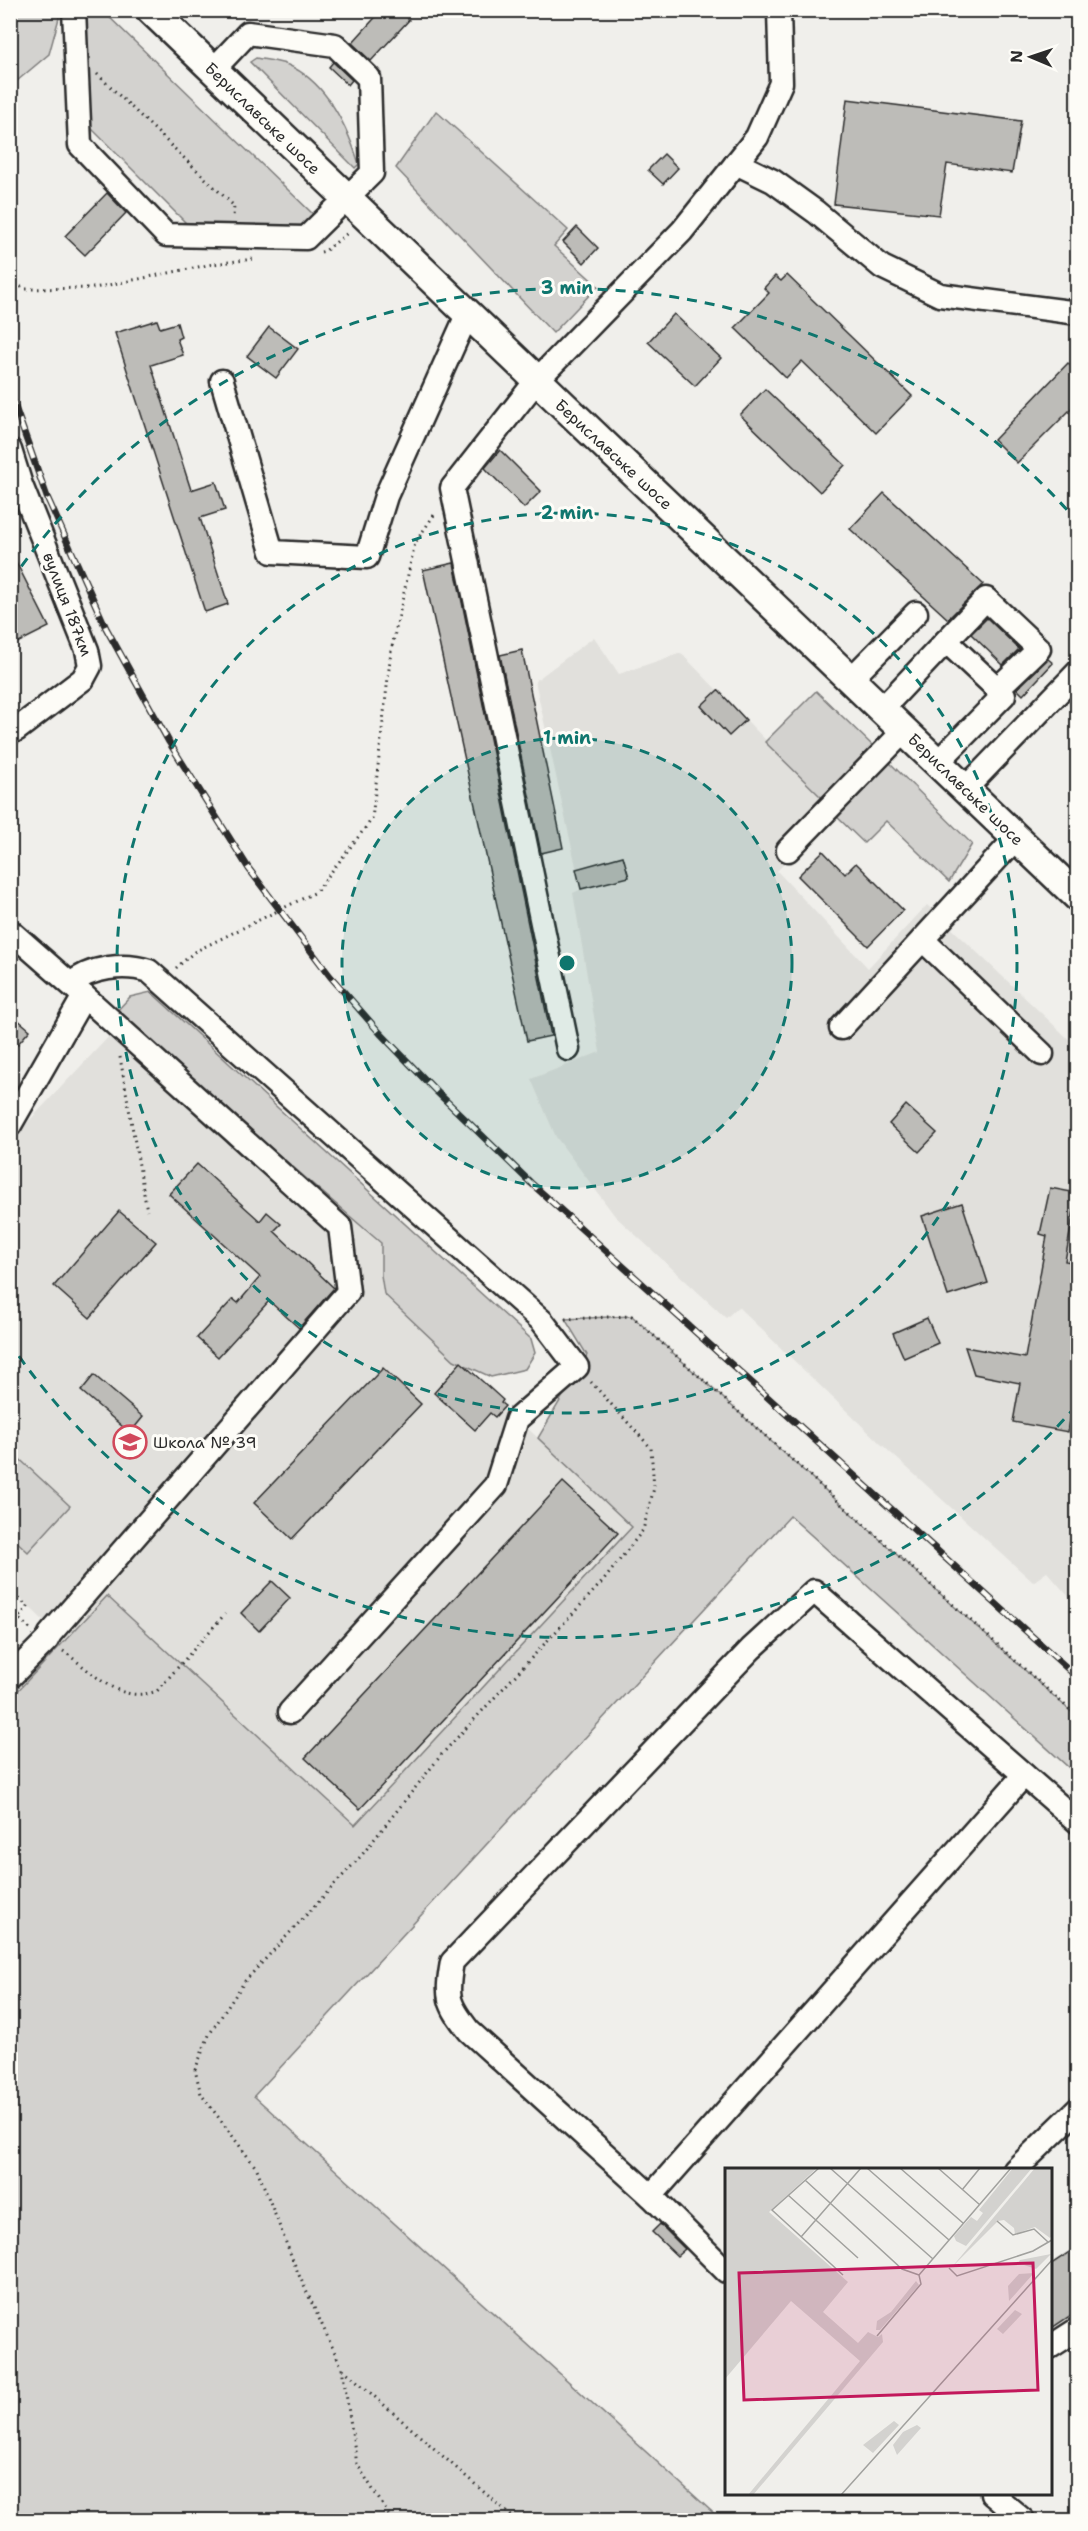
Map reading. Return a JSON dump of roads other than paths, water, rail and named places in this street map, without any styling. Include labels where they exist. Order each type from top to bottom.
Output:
[{"type":"main road","name":"Бериславське шосе","points":[[151,10],[1077,897]]},
{"type":"street","points":[[74,10],[80,145],[166,235],[306,238],[357,208],[372,173],[369,78],[335,45],[248,33],[213,70]]},
{"type":"street","points":[[568,1048],[452,488],[536,381],[682,231],[757,137],[781,83],[779,10]]},
{"type":"street","points":[[736,163],[773,182],[816,212],[882,267],[940,295],[1077,313]]},
{"type":"street","points":[[222,381],[272,552],[367,557],[386,496],[467,315]]},
{"type":"street","name":"вулиця 187км","points":[[10,450],[21,485],[87,650],[90,666],[83,679],[16,730]]},
{"type":"street","points":[[882,709],[986,599],[1039,649],[997,689]]},
{"type":"street","points":[[851,679],[916,613]]},
{"type":"street","points":[[938,762],[1004,695],[946,641]]},
{"type":"street","points":[[965,789],[1077,672]]},
{"type":"street","points":[[788,850],[904,730]]},
{"type":"street","points":[[841,1028],[1016,838]]},
{"type":"street","points":[[10,931],[340,1227],[348,1292],[47,1640],[10,1677]]},
{"type":"street","points":[[922,940],[1042,1054]]},
{"type":"street","points":[[10,1125],[84,975],[103,969],[129,967],[149,971],[542,1321],[577,1367],[517,1419],[496,1485],[291,1712]]},
{"type":"street","points":[[725,2270],[651,2196],[470,2031],[456,2014],[448,1999],[452,1962],[752,1649],[814,1592],[1077,1822]]},
{"type":"street","points":[[651,2196],[1024,1775]]},
{"type":"street","points":[[1017,2168],[1077,2109]]},
{"type":"street","points":[[1052,2346],[1077,2329]]},
{"type":"street","points":[[994,2495],[1023,2520]]},
{"type":"railway","points":[[10,393],[47,497],[106,628],[169,742],[249,869],[330,976],[380,1033],[437,1092],[531,1183],[1078,1678]]},
{"type":"place","name":"Школа № 39","points":[[130,1442]]}]
